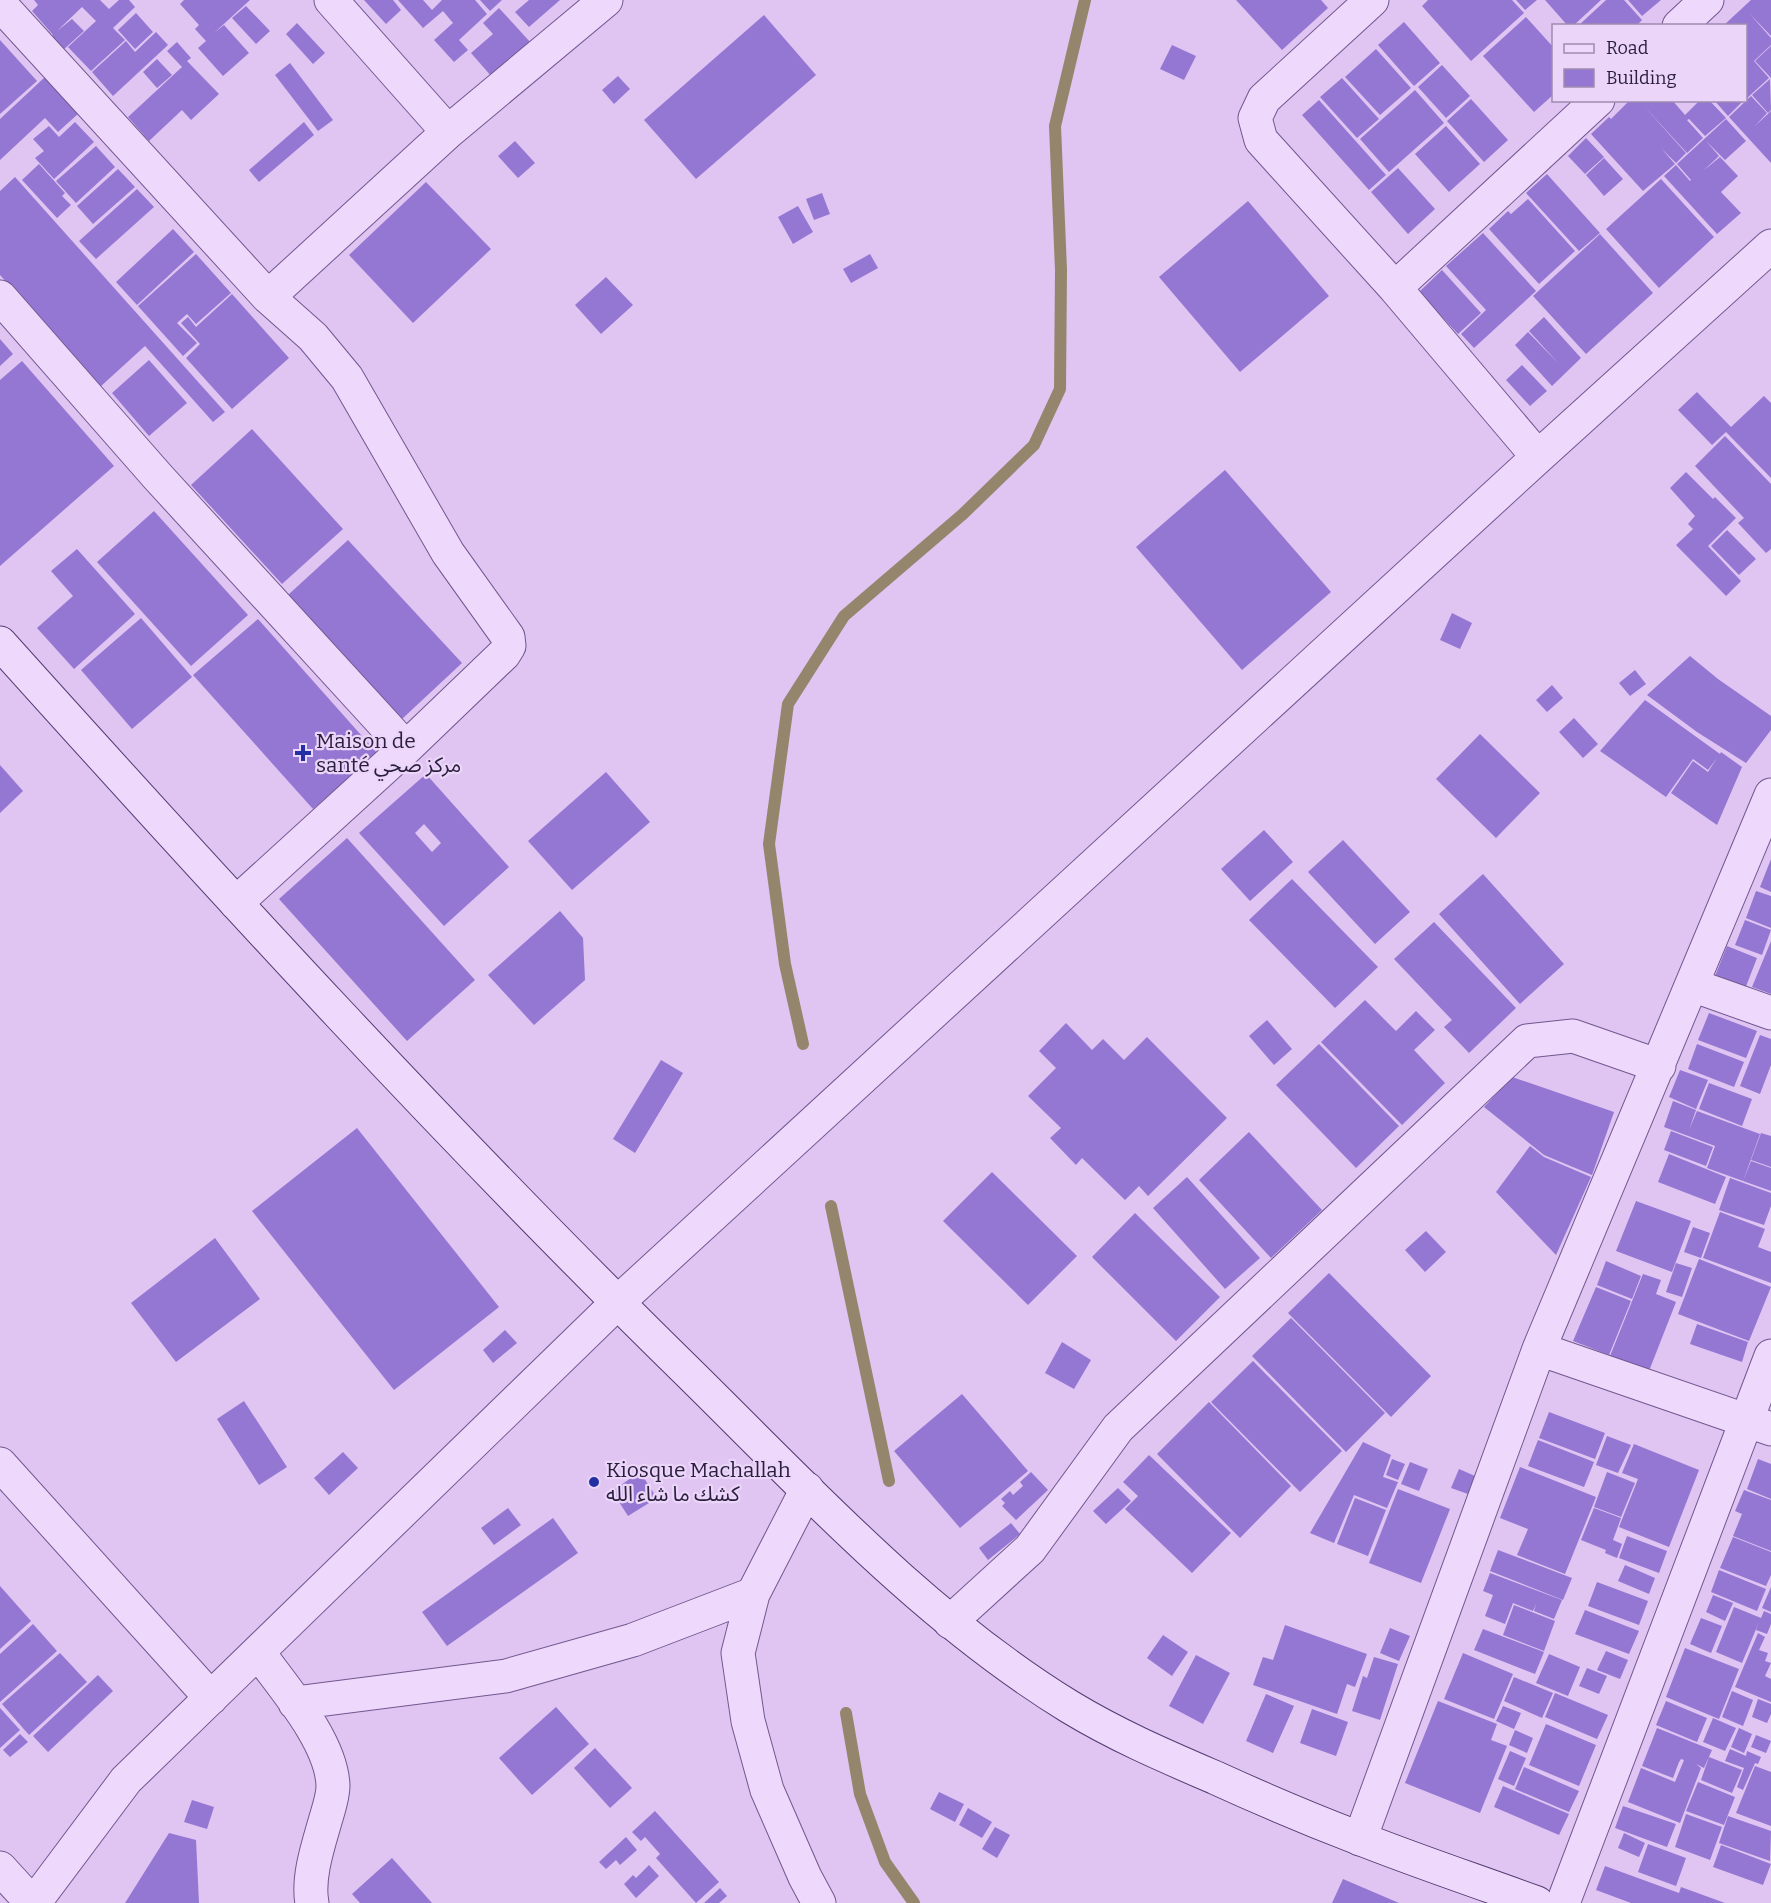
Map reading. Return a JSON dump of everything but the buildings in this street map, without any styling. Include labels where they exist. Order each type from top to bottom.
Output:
[{"type":"street","points":[[331,0],[448,132]]},
{"type":"street","points":[[1372,0],[1264,99],[1255,118],[1261,140],[1395,288],[1538,457]]},
{"type":"street","points":[[1681,24],[1707,0]]},
{"type":"street","points":[[268,297],[448,132],[604,1]]},
{"type":"street","points":[[0,4],[268,297],[313,337],[347,378],[448,553],[508,637],[509,646],[504,654],[406,748],[236,903]]},
{"type":"street","points":[[1395,288],[1596,102]]},
{"type":"street","points":[[0,1868],[33,1903],[126,1780],[617,1303],[1771,246]]},
{"type":"street","points":[[0,297],[158,477],[406,748]]},
{"type":"street","points":[[0,643],[236,903],[412,1091],[617,1303],[849,1532],[950,1622],[1000,1661],[1069,1706],[1126,1739],[1360,1839],[1537,1903]]},
{"type":"street","points":[[1360,1839],[1539,1348],[1771,795]]},
{"type":"street","points":[[1692,985],[1771,1013]]},
{"type":"street","points":[[950,1622],[1030,1549],[1118,1428],[1527,1041],[1573,1036],[1659,1066]]},
{"type":"street","points":[[1539,1348],[1759,1425]]},
{"type":"street","points":[[1563,1903],[1759,1425],[1771,1356]]},
{"type":"street","points":[[0,1464],[211,1698]]},
{"type":"street","points":[[807,1489],[753,1594],[738,1653],[748,1721],[767,1790],[805,1877],[819,1903]]},
{"type":"street","points":[[295,1703],[506,1676],[633,1640],[753,1594]]},
{"type":"street","points":[[258,1652],[315,1731],[330,1763],[333,1788],[316,1852],[310,1894],[312,1903]]},
{"type":"waterway","points":[[803,1044],[785,964],[769,844],[788,704],[844,616],[963,514],[1034,445],[1060,389],[1061,270],[1055,126],[1085,0]]},
{"type":"waterway","points":[[831,1206],[889,1481]]},
{"type":"waterway","points":[[846,1713],[860,1794],[885,1862],[914,1903]]},
{"type":"place","name":"Maison de santé مركز صحي","points":[[303,753]]},
{"type":"place","name":"Kiosque Machallah كشك ما شاء الله","points":[[594,1482]]}]
